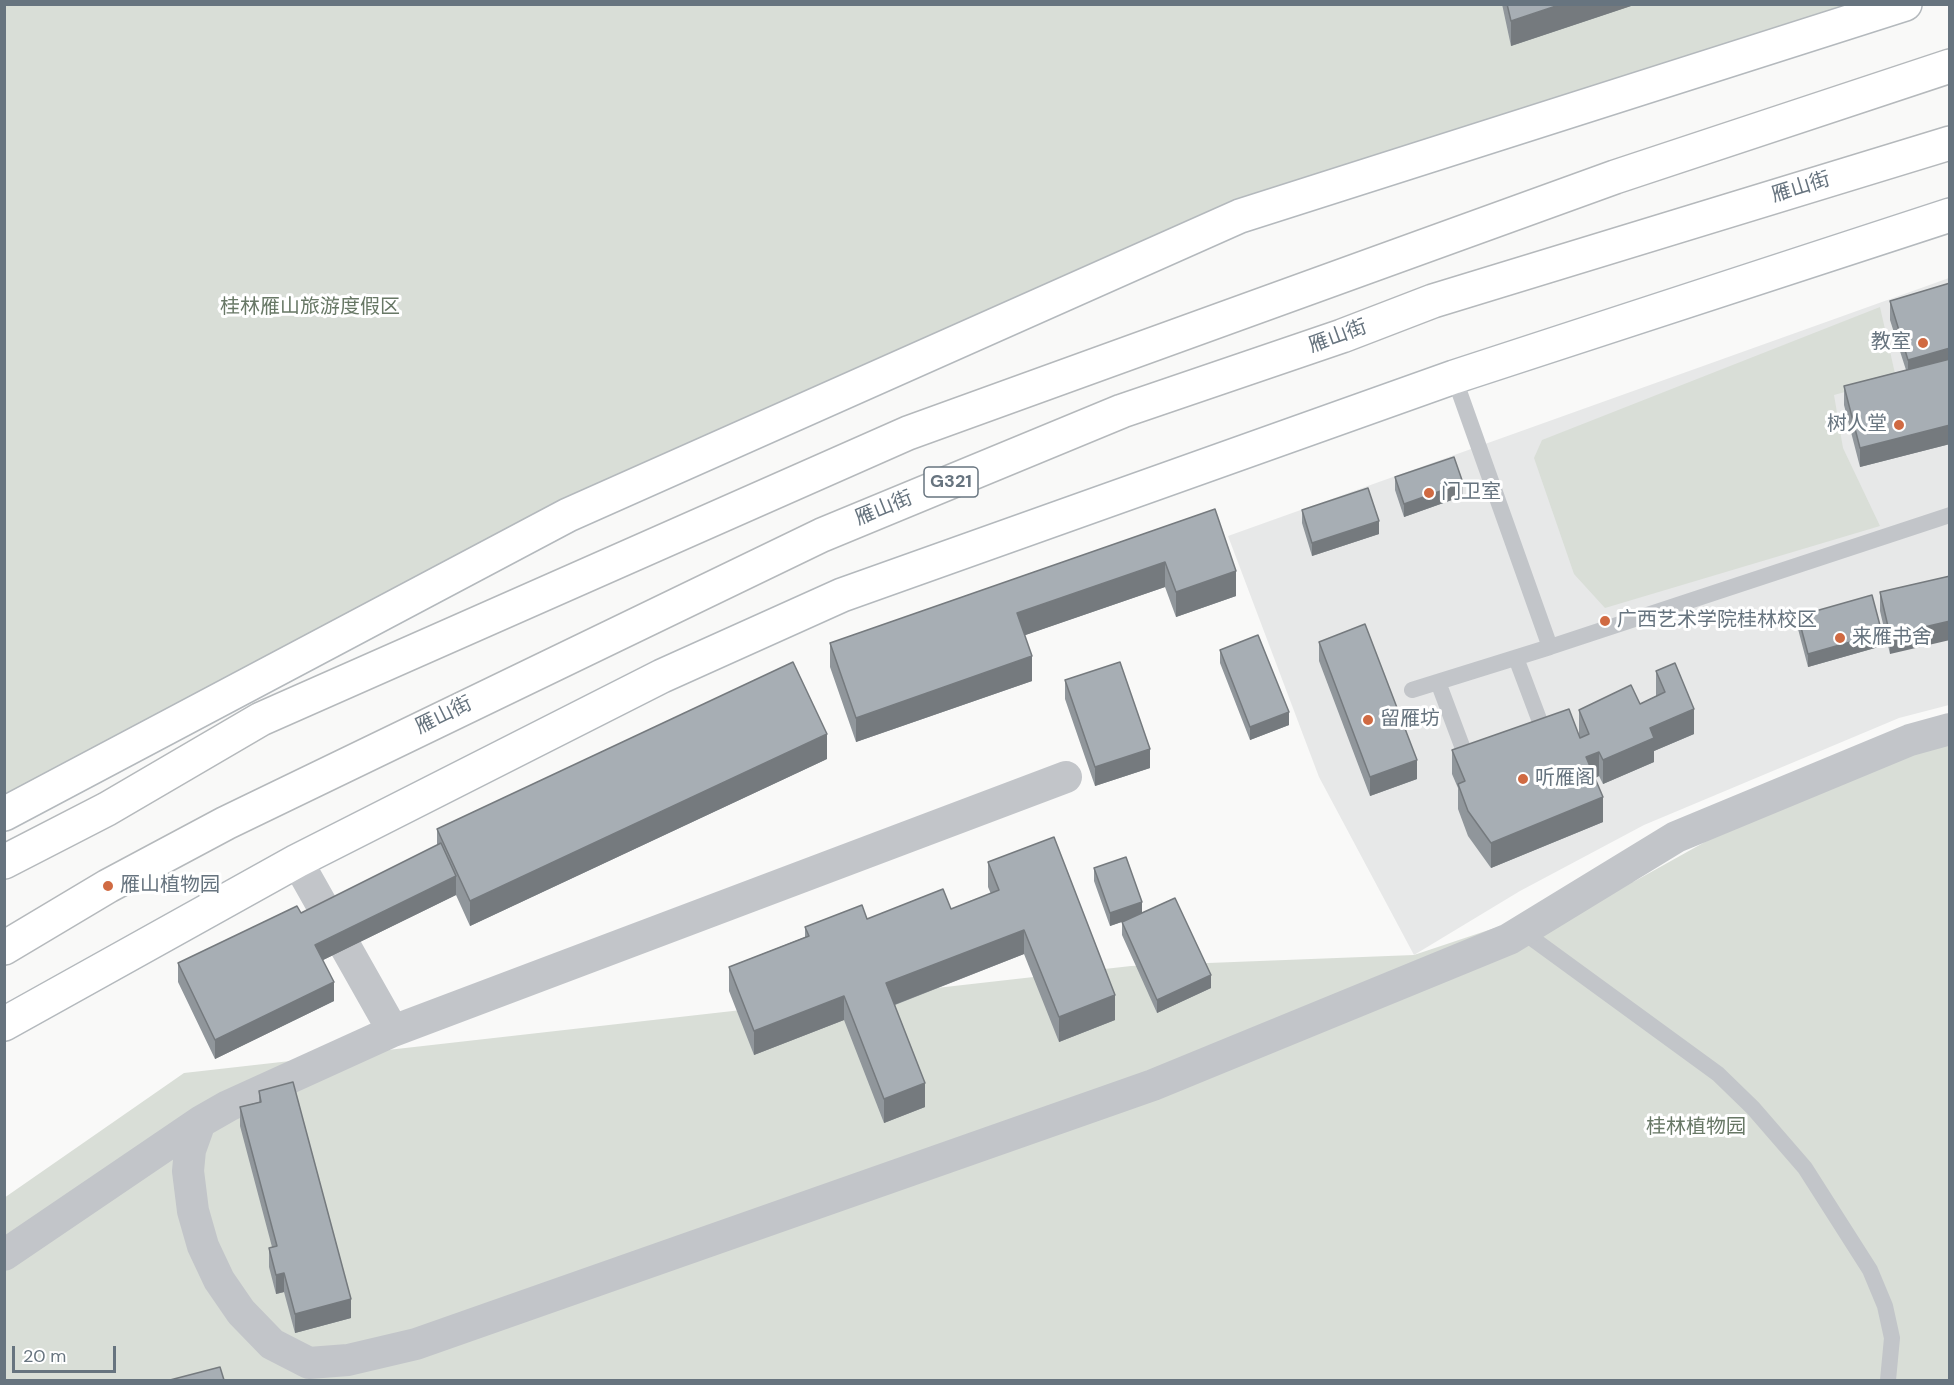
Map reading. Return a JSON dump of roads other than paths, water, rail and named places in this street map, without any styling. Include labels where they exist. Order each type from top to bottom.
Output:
[{"type":"main road","points":[[4,814],[568,515],[1240,216],[1905,4]]},
{"type":"main road","points":[[4,862],[107,809],[261,719],[909,433],[1615,177],[1950,66]]},
{"type":"main road","name":"雁山街","points":[[4,948],[108,886],[226,823],[833,530],[1122,411],[1342,336],[1433,301],[1950,143]]},
{"type":"main road","points":[[4,1024],[297,861],[662,676],[842,595],[1454,376],[1950,215]]},
{"type":"street","points":[[200,1122],[190,1150],[189,1190],[203,1246],[219,1280],[241,1312],[272,1344],[309,1363],[348,1360],[416,1344],[1153,1085],[1509,939],[1676,837],[1910,740],[1950,729]]},
{"type":"street","points":[[4,1255],[200,1122],[228,1106],[393,1031],[1066,777]]},
{"type":"street","points":[[297,861],[393,1031]]},
{"type":"lane","points":[[1454,376],[1550,647]]},
{"type":"lane","points":[[1412,690],[1950,515]]},
{"type":"lane","points":[[1516,658],[1545,735]]},
{"type":"lane","points":[[1438,682],[1468,762]]},
{"type":"lane","points":[[1522,931],[1718,1074],[1753,1108],[1805,1168],[1870,1270],[1885,1306],[1892,1338],[1888,1380]]},
{"type":"place","name":"教室","points":[[1923,343]]},
{"type":"place","name":"树人堂","points":[[1899,425]]},
{"type":"place","name":"门卫室","points":[[1429,493]]},
{"type":"place","name":"广西艺术学院桂林校区","points":[[1605,621]]},
{"type":"place","name":"来雁书舍","points":[[1840,638]]},
{"type":"place","name":"留雁坊","points":[[1368,720]]},
{"type":"place","name":"听雁阁","points":[[1523,779]]},
{"type":"place","name":"雁山植物园","points":[[108,886]]},
{"type":"park label","name":"桂林雁山旅游度假区","points":[[310,308]]},
{"type":"park label","name":"桂林植物园","points":[[1696,1128]]}]
